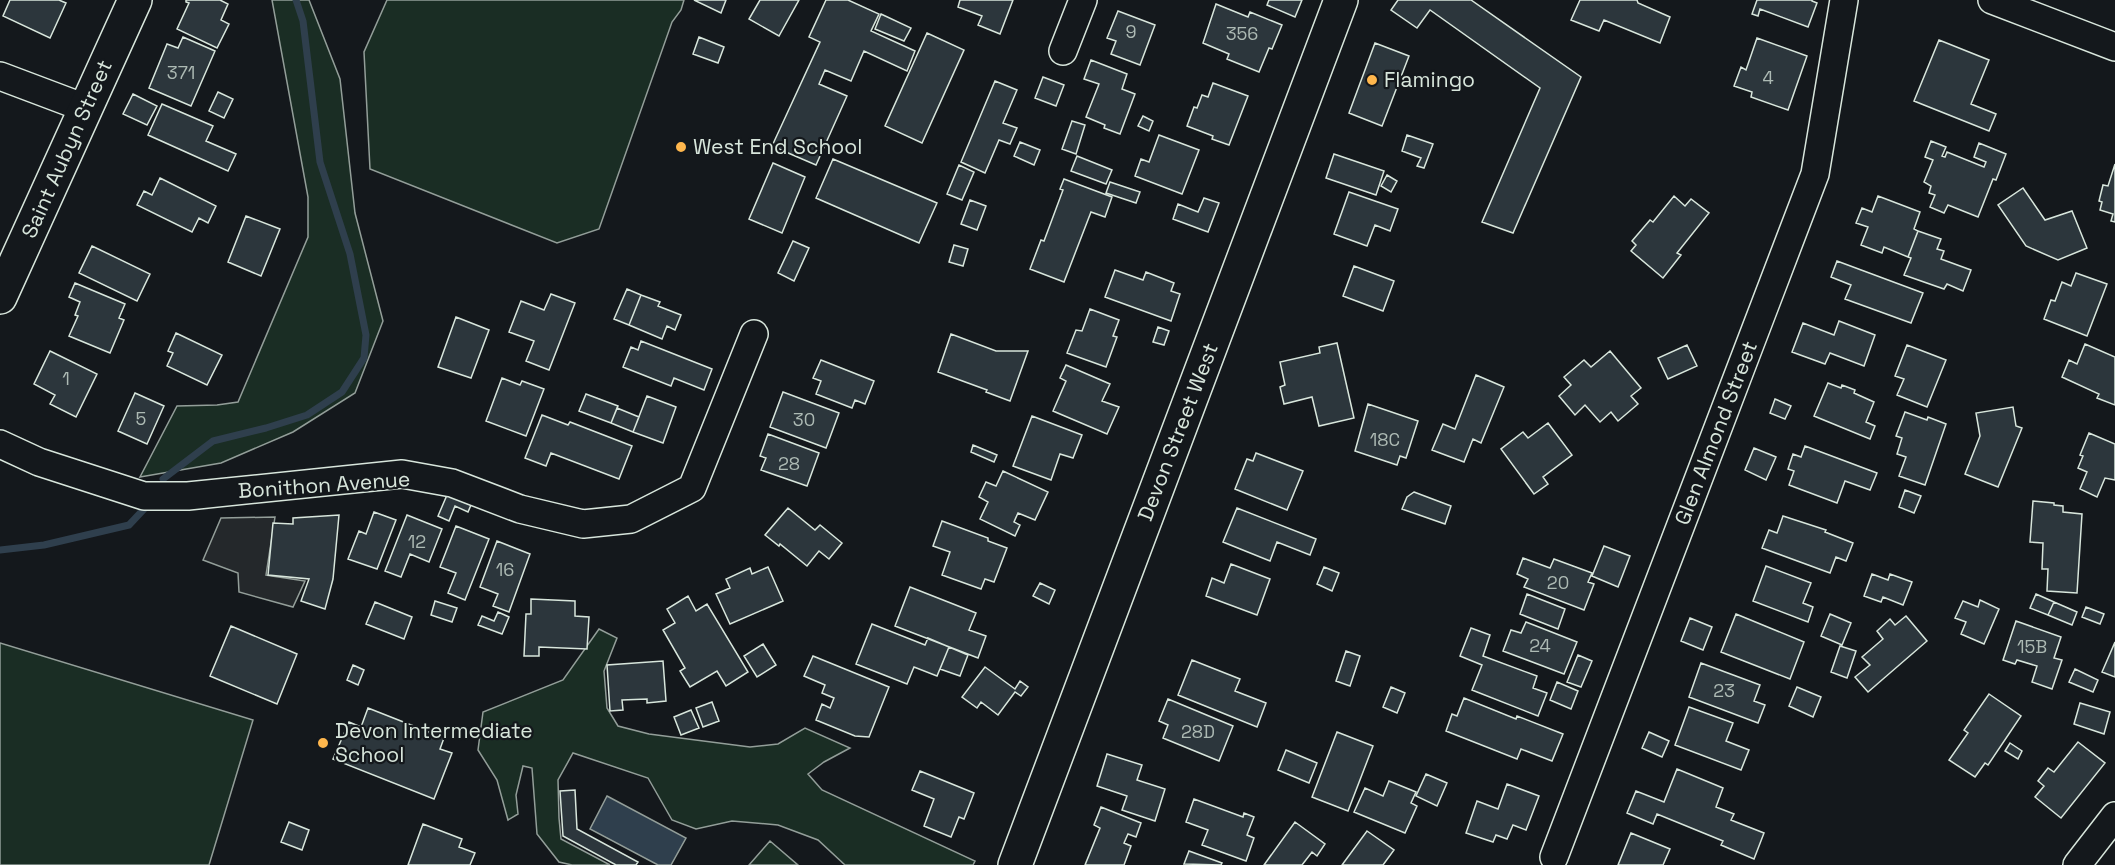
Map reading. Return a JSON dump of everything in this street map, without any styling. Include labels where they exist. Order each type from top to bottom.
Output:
[{"type":"main road","name":"Saint Aubyn Street","points":[[0,297],[135,0]]},
{"type":"main road","name":"Devon Street West","points":[[1015,865],[1341,0]]},
{"type":"street","points":[[1063,51],[1083,0]]},
{"type":"street","name":"Glen Almond Street","points":[[1554,857],[1815,174],[1844,0]]},
{"type":"street","points":[[1992,0],[2115,47]]},
{"type":"street","points":[[0,76],[85,108]]},
{"type":"street","name":"Bonithon Avenue","points":[[0,444],[39,462],[144,496],[189,496],[402,474],[452,483],[520,509],[583,524],[631,519],[692,488],[754,334]]},
{"type":"street","points":[[2077,865],[2115,816]]},
{"type":"green space","points":[[272,0],[309,0],[340,79],[355,213],[383,321],[355,393],[293,432],[221,463],[140,477],[177,406],[238,402],[308,237],[308,197]]},
{"type":"green space","points":[[387,0],[684,0],[681,10],[672,22],[599,229],[557,243],[370,169],[364,52]]},
{"type":"green space","points":[[599,629],[617,638],[604,671],[607,708],[618,726],[649,734],[750,747],[778,744],[805,728],[850,748],[808,774],[822,790],[975,861],[973,865],[845,865],[818,840],[778,825],[732,821],[696,829],[672,820],[648,778],[573,753],[558,780],[561,839],[610,865],[572,865],[559,862],[537,834],[532,768],[523,766],[516,795],[518,814],[508,820],[497,780],[478,750],[483,712],[563,680]]},
{"type":"green space","points":[[0,643],[253,720],[209,865],[0,865]]},
{"type":"green space","points":[[770,841],[798,865],[749,865]]},
{"type":"shaded area","points":[[275,517],[266,575],[305,581],[293,607],[239,592],[238,573],[203,560],[221,518]]},
{"type":"water","points":[[607,796],[686,838],[671,865],[658,865],[590,829]]},
{"type":"building","points":[[10,0],[59,0],[66,3],[50,38],[3,16]]},
{"type":"building","points":[[186,0],[220,0],[228,4],[221,20],[229,24],[217,48],[177,29],[189,3]]},
{"type":"building","points":[[694,0],[726,0],[721,13]]},
{"type":"building","points":[[760,0],[799,0],[779,36],[749,19]]},
{"type":"building","points":[[826,0],[848,0],[879,14],[871,31],[915,51],[907,71],[864,51],[851,81],[825,70],[819,84],[847,96],[816,165],[772,146],[820,42],[809,37]]},
{"type":"building","points":[[960,0],[1013,0],[1000,34],[978,25],[982,16],[958,7]]},
{"type":"building","points":[[1269,0],[1302,0],[1295,17],[1267,5]]},
{"type":"building","points":[[1398,0],[1471,0],[1581,77],[1513,233],[1482,222],[1540,88],[1430,10],[1417,28],[1391,10]]},
{"type":"building","points":[[1580,0],[1637,0],[1638,3],[1670,17],[1660,43],[1604,20],[1599,31],[1571,20]]},
{"type":"building","points":[[1757,0],[1812,0],[1817,3],[1808,27],[1760,9],[1758,16],[1752,14]]},
{"type":"building","points":[[1216,4],[1248,17],[1250,12],[1282,25],[1259,72],[1227,59],[1229,54],[1203,43]]},
{"type":"building","points":[[1118,11],[1155,25],[1140,65],[1111,54],[1116,41],[1107,38]]},
{"type":"building","points":[[881,14],[911,28],[904,41],[875,29]]},
{"type":"building","points":[[927,33],[964,50],[922,143],[885,126]]},
{"type":"building","points":[[183,37],[215,51],[191,106],[149,88],[167,44],[178,48]]},
{"type":"building","points":[[699,37],[724,47],[718,63],[693,54]]},
{"type":"building","points":[[1757,38],[1807,56],[1788,110],[1751,97],[1752,92],[1734,86],[1741,67],[1746,70]]},
{"type":"building","points":[[1939,40],[1989,60],[1971,104],[1996,114],[1989,131],[1914,101]]},
{"type":"building","points":[[1375,43],[1409,56],[1382,126],[1349,113]]},
{"type":"building","points":[[1091,60],[1127,74],[1122,89],[1135,94],[1120,134],[1086,117],[1099,84],[1084,79]]},
{"type":"building","points":[[1043,77],[1064,85],[1056,106],[1035,98]]},
{"type":"building","points":[[995,81],[1017,90],[1003,123],[1017,128],[1010,144],[999,140],[985,173],[961,162]]},
{"type":"building","points":[[1213,83],[1248,96],[1229,145],[1187,126],[1194,107],[1197,108],[1202,95],[1208,97]]},
{"type":"building","points":[[218,92],[233,99],[224,118],[209,111]]},
{"type":"building","points":[[133,94],[157,106],[147,125],[123,114]]},
{"type":"building","points":[[162,104],[213,126],[206,141],[236,154],[228,171],[148,135]]},
{"type":"building","points":[[1143,116],[1153,121],[1149,131],[1138,126]]},
{"type":"building","points":[[1072,121],[1085,125],[1076,154],[1062,149]]},
{"type":"building","points":[[1159,135],[1199,150],[1182,194],[1135,176],[1141,159],[1149,162]]},
{"type":"building","points":[[1407,135],[1433,144],[1424,168],[1417,166],[1421,158],[1402,151]]},
{"type":"building","points":[[1931,141],[1946,147],[1942,156],[1945,157],[1947,152],[1984,167],[1986,162],[1974,157],[1979,143],[2006,154],[1978,217],[1948,205],[1944,213],[1930,207],[1935,195],[1929,193],[1931,186],[1924,182],[1933,160],[1925,157]]},
{"type":"building","points":[[1020,142],[1040,150],[1034,165],[1014,156]]},
{"type":"building","points":[[1334,154],[1384,171],[1376,195],[1326,178]]},
{"type":"building","points":[[1077,156],[1112,170],[1106,184],[1071,171]]},
{"type":"building","points":[[833,159],[937,203],[919,243],[816,198]]},
{"type":"building","points":[[773,163],[805,177],[782,233],[749,219]]},
{"type":"building","points":[[2115,164],[2115,222],[2111,221],[2113,214],[2100,210],[2102,202],[2099,201],[2103,185],[2108,186]]},
{"type":"building","points":[[959,165],[974,172],[962,200],[947,194]]},
{"type":"building","points":[[1387,175],[1397,181],[1391,192],[1381,186]]},
{"type":"building","points":[[160,178],[216,206],[208,223],[199,218],[192,232],[137,205],[144,191],[152,195]]},
{"type":"building","points":[[1064,179],[1112,197],[1105,217],[1091,212],[1064,282],[1030,269],[1041,240],[1044,241],[1063,190],[1060,189]]},
{"type":"building","points":[[1110,182],[1140,192],[1136,203],[1106,193]]},
{"type":"building","points":[[2023,188],[2045,220],[2072,211],[2087,248],[2058,260],[2026,246],[1998,205]]},
{"type":"building","points":[[1349,192],[1398,209],[1390,231],[1375,225],[1367,246],[1334,234]]},
{"type":"building","points":[[1674,196],[1685,206],[1691,199],[1709,213],[1677,253],[1681,255],[1663,278],[1631,251],[1636,245],[1632,241],[1650,220],[1653,222]]},
{"type":"building","points":[[1878,196],[1920,212],[1914,229],[1918,231],[1908,257],[1884,247],[1882,253],[1861,245],[1868,227],[1856,223],[1862,208],[1872,212]]},
{"type":"building","points":[[1204,198],[1219,203],[1208,232],[1173,219],[1178,204],[1198,212]]},
{"type":"building","points":[[970,200],[986,206],[977,230],[961,224]]},
{"type":"building","points":[[246,216],[280,229],[261,276],[228,262]]},
{"type":"building","points":[[1918,231],[1941,239],[1937,249],[1944,251],[1941,259],[1971,270],[1963,291],[1947,284],[1944,289],[1904,275]]},
{"type":"building","points":[[793,241],[809,248],[794,281],[778,273]]},
{"type":"building","points":[[954,245],[968,249],[963,266],[949,262]]},
{"type":"building","points":[[92,246],[150,274],[137,301],[79,273]]},
{"type":"building","points":[[1837,261],[1923,293],[1911,323],[1845,299],[1851,285],[1831,277]]},
{"type":"building","points":[[1354,266],[1394,281],[1383,311],[1343,296]]},
{"type":"building","points":[[1115,270],[1143,280],[1146,272],[1174,283],[1171,291],[1180,294],[1171,321],[1105,297]]},
{"type":"building","points":[[2076,273],[2107,284],[2087,336],[2044,319],[2051,300],[2055,301],[2062,282],[2071,286]]},
{"type":"building","points":[[75,283],[125,304],[119,318],[124,320],[110,353],[69,336],[78,316],[75,315],[80,302],[69,297]]},
{"type":"building","points":[[627,289],[641,295],[629,325],[614,319]]},
{"type":"building","points":[[551,294],[575,303],[549,370],[526,361],[534,341],[509,332],[521,301],[544,310]]},
{"type":"building","points":[[641,295],[660,302],[658,306],[681,315],[675,330],[667,326],[662,339],[629,325]]},
{"type":"building","points":[[1090,309],[1119,320],[1113,336],[1117,337],[1106,367],[1067,353],[1076,330],[1082,331]]},
{"type":"building","points":[[456,317],[489,330],[471,378],[438,367]]},
{"type":"building","points":[[1839,321],[1875,335],[1864,366],[1830,353],[1825,364],[1792,352],[1803,323],[1834,335]]},
{"type":"building","points":[[1158,327],[1169,331],[1164,345],[1153,342]]},
{"type":"building","points":[[176,333],[222,355],[207,385],[167,366],[173,353],[168,351]]},
{"type":"building","points":[[951,334],[996,351],[1028,351],[1010,401],[938,372]]},
{"type":"building","points":[[641,341],[712,369],[704,390],[674,378],[671,386],[623,367],[631,347],[638,350]]},
{"type":"building","points":[[1337,343],[1354,418],[1319,426],[1312,397],[1284,404],[1280,387],[1285,385],[1280,362],[1320,353],[1319,347]]},
{"type":"building","points":[[2085,344],[2115,357],[2115,405],[2097,398],[2099,394],[2062,377],[2069,360],[2077,364]]},
{"type":"building","points":[[1687,345],[1697,366],[1668,379],[1658,358]]},
{"type":"building","points":[[1907,345],[1946,360],[1927,407],[1897,395],[1904,379],[1895,376]]},
{"type":"building","points":[[50,351],[97,374],[76,417],[50,404],[55,395],[34,384]]},
{"type":"building","points":[[1610,351],[1641,388],[1631,396],[1638,404],[1618,421],[1611,412],[1600,422],[1585,405],[1575,415],[1559,396],[1571,385],[1564,377],[1584,360],[1591,367]]},
{"type":"building","points":[[821,360],[874,381],[865,404],[855,400],[852,408],[816,394],[821,381],[813,378]]},
{"type":"building","points":[[1066,365],[1110,384],[1102,401],[1119,407],[1107,434],[1053,411],[1066,381],[1060,378]]},
{"type":"building","points":[[1476,375],[1504,387],[1481,443],[1473,439],[1464,462],[1432,450],[1443,424],[1455,429]]},
{"type":"building","points":[[502,378],[520,385],[522,381],[544,389],[526,436],[486,421]]},
{"type":"building","points":[[1828,383],[1855,390],[1854,393],[1874,402],[1866,422],[1875,426],[1870,439],[1814,416]]},
{"type":"building","points":[[783,392],[839,413],[826,448],[770,427]]},
{"type":"building","points":[[135,393],[164,406],[147,444],[118,431]]},
{"type":"building","points":[[586,394],[618,406],[611,423],[579,411]]},
{"type":"building","points":[[647,396],[676,407],[663,443],[633,432]]},
{"type":"building","points":[[1775,399],[1791,406],[1785,419],[1770,413]]},
{"type":"building","points":[[1368,404],[1418,421],[1406,458],[1400,456],[1397,465],[1355,451]]},
{"type":"building","points":[[2013,407],[2016,426],[2022,428],[1998,487],[1965,474],[1980,436],[1976,413]]},
{"type":"building","points":[[617,408],[639,417],[633,432],[611,423]]},
{"type":"building","points":[[1905,412],[1946,424],[1925,485],[1899,476],[1906,457],[1897,454],[1902,438],[1896,436]]},
{"type":"building","points":[[542,415],[568,425],[570,422],[632,446],[619,479],[551,453],[546,466],[525,458]]},
{"type":"building","points":[[1032,416],[1082,435],[1073,458],[1060,454],[1051,480],[1013,466]]},
{"type":"building","points":[[1548,423],[1572,455],[1543,477],[1548,484],[1534,494],[1501,449],[1523,432],[1528,438]]},
{"type":"building","points":[[2089,433],[2115,444],[2115,480],[2105,478],[2097,497],[2080,489],[2087,472],[2078,468],[2083,456],[2080,455]]},
{"type":"building","points":[[768,434],[819,453],[807,486],[761,470],[766,458],[760,456]]},
{"type":"building","points":[[973,445],[997,455],[994,462],[971,452]]},
{"type":"building","points":[[1805,446],[1877,473],[1870,490],[1845,481],[1837,503],[1789,485],[1794,471],[1788,469],[1793,454],[1801,457]]},
{"type":"building","points":[[1754,448],[1776,457],[1766,480],[1745,470]]},
{"type":"building","points":[[1256,453],[1303,471],[1287,510],[1235,489],[1247,459],[1253,461]]},
{"type":"building","points":[[1003,471],[1048,492],[1035,520],[1018,513],[1014,522],[1020,525],[1015,536],[980,519],[988,502],[979,497],[986,482],[996,486]]},
{"type":"building","points":[[1905,490],[1921,496],[1914,513],[1899,507]]},
{"type":"building","points":[[1414,492],[1451,506],[1445,524],[1402,509],[1407,497]]},
{"type":"building","points":[[447,495],[471,505],[468,512],[455,506],[449,521],[438,516]]},
{"type":"building","points":[[2033,501],[2054,503],[2054,505],[2063,506],[2063,512],[2082,514],[2077,593],[2047,591],[2048,569],[2042,569],[2043,543],[2030,542]]},
{"type":"building","points":[[788,508],[815,530],[820,525],[842,543],[829,559],[819,551],[807,566],[765,535]]},
{"type":"building","points":[[1237,508],[1316,539],[1310,555],[1277,542],[1270,561],[1223,542]]},
{"type":"building","points":[[374,512],[396,520],[377,569],[348,559],[359,531],[366,534]]},
{"type":"building","points":[[339,515],[333,579],[325,609],[301,601],[309,579],[268,575],[273,523],[293,524],[293,518]]},
{"type":"building","points":[[407,515],[442,529],[429,562],[410,554],[401,577],[385,571]]},
{"type":"building","points":[[1783,516],[1826,530],[1825,532],[1853,543],[1846,561],[1836,557],[1830,573],[1762,548],[1769,530],[1777,533]]},
{"type":"building","points":[[942,521],[988,538],[988,541],[1007,548],[994,582],[985,579],[981,589],[942,575],[950,552],[933,546]]},
{"type":"building","points":[[456,526],[489,539],[465,600],[448,593],[456,573],[440,567]]},
{"type":"building","points":[[497,541],[530,554],[509,612],[493,606],[498,594],[480,587]]},
{"type":"building","points":[[1604,546],[1630,556],[1618,587],[1592,576]]},
{"type":"building","points":[[1523,558],[1550,568],[1554,559],[1592,573],[1588,582],[1594,584],[1584,610],[1524,587],[1528,579],[1517,574]]},
{"type":"building","points":[[1231,564],[1270,579],[1257,615],[1206,596],[1212,578],[1224,583]]},
{"type":"building","points":[[1766,566],[1811,583],[1803,603],[1813,607],[1808,622],[1753,601]]},
{"type":"building","points":[[768,567],[783,601],[730,624],[716,594],[730,588],[726,579],[750,568],[752,574]]},
{"type":"building","points":[[1324,567],[1339,573],[1332,591],[1317,584]]},
{"type":"building","points":[[1872,574],[1888,580],[1890,574],[1912,582],[1903,605],[1883,597],[1881,602],[1864,596]]},
{"type":"building","points":[[1040,583],[1055,590],[1049,604],[1033,596]]},
{"type":"building","points":[[910,587],[976,613],[969,630],[986,636],[978,658],[895,626]]},
{"type":"building","points":[[1527,594],[1565,609],[1558,629],[1520,614]]},
{"type":"building","points":[[2036,594],[2054,602],[2048,615],[2030,608]]},
{"type":"building","points":[[688,596],[696,611],[707,604],[748,672],[726,686],[717,671],[690,687],[680,671],[685,668],[663,630],[675,623],[667,609]]},
{"type":"building","points":[[531,599],[575,601],[575,616],[589,617],[587,649],[539,647],[539,656],[524,656],[526,614],[531,614]]},
{"type":"building","points":[[1980,600],[1999,609],[1984,644],[1961,634],[1966,622],[1955,618],[1963,601],[1978,607]]},
{"type":"building","points":[[435,601],[457,608],[452,622],[431,615]]},
{"type":"building","points":[[375,602],[412,617],[404,639],[366,624]]},
{"type":"building","points":[[2054,602],[2077,612],[2072,625],[2048,615]]},
{"type":"building","points":[[2086,607],[2104,614],[2100,624],[2082,617]]},
{"type":"building","points":[[498,612],[509,617],[502,634],[478,625],[482,616],[494,621]]},
{"type":"building","points":[[1736,614],[1804,642],[1790,679],[1721,652]]},
{"type":"building","points":[[1830,614],[1851,623],[1842,645],[1821,636]]},
{"type":"building","points":[[1906,616],[1927,641],[1868,692],[1855,677],[1870,665],[1862,657],[1883,639],[1877,631],[1890,619],[1895,625]]},
{"type":"building","points":[[1690,618],[1712,627],[1703,650],[1681,641]]},
{"type":"building","points":[[2016,621],[2061,637],[2054,658],[2062,660],[2052,689],[2032,682],[2037,666],[2017,660],[2015,664],[2003,660]]},
{"type":"building","points":[[1526,622],[1577,642],[1564,674],[1503,651],[1511,630],[1521,633]]},
{"type":"building","points":[[872,624],[925,645],[928,638],[949,647],[937,676],[914,667],[907,684],[856,664]]},
{"type":"building","points":[[231,626],[297,654],[277,704],[210,676]]},
{"type":"building","points":[[1471,628],[1490,635],[1483,656],[1537,676],[1533,688],[1547,693],[1538,716],[1472,690],[1482,665],[1460,656]]},
{"type":"building","points":[[2115,642],[2115,677],[2102,672]]},
{"type":"building","points":[[763,644],[776,665],[757,677],[744,656]]},
{"type":"building","points":[[1840,646],[1856,651],[1847,678],[1831,672]]},
{"type":"building","points":[[949,647],[968,655],[960,676],[940,669]]},
{"type":"building","points":[[1346,651],[1360,656],[1350,686],[1336,681]]},
{"type":"building","points":[[1578,655],[1592,661],[1581,687],[1567,682]]},
{"type":"building","points":[[813,656],[889,687],[869,737],[855,736],[816,720],[822,704],[830,708],[834,698],[822,693],[825,685],[804,676]]},
{"type":"building","points":[[1192,660],[1240,679],[1235,691],[1266,703],[1257,727],[1178,695]]},
{"type":"building","points":[[663,661],[666,701],[647,703],[647,699],[622,700],[623,710],[610,711],[607,665]]},
{"type":"building","points":[[1701,663],[1760,685],[1754,701],[1765,705],[1758,723],[1689,697]]},
{"type":"building","points":[[353,665],[364,670],[358,685],[347,680]]},
{"type":"building","points":[[985,667],[1015,689],[1020,681],[1028,687],[1021,696],[1015,692],[998,715],[981,702],[977,708],[962,697]]},
{"type":"building","points":[[2075,669],[2098,680],[2093,692],[2069,682]]},
{"type":"building","points":[[1557,682],[1578,691],[1571,709],[1550,700]]},
{"type":"building","points":[[1391,687],[1405,693],[1397,713],[1383,707]]},
{"type":"building","points":[[1797,687],[1821,697],[1813,717],[1789,706]]},
{"type":"building","points":[[1989,694],[2021,716],[1988,765],[1985,763],[1975,777],[1949,760],[1968,733],[1964,730]]},
{"type":"building","points":[[1464,698],[1516,719],[1517,716],[1563,734],[1552,761],[1521,749],[1517,759],[1446,731],[1452,714],[1457,716]]},
{"type":"building","points":[[1168,699],[1233,726],[1219,761],[1163,738],[1168,725],[1159,721]]},
{"type":"building","points":[[712,702],[719,721],[703,727],[696,708]]},
{"type":"building","points":[[2080,703],[2110,712],[2104,734],[2074,724]]},
{"type":"building","points":[[1689,707],[1733,723],[1726,741],[1749,750],[1741,770],[1675,745]]},
{"type":"building","points":[[368,708],[444,738],[440,749],[452,753],[434,799],[333,759],[349,722],[361,727]]},
{"type":"building","points":[[691,710],[699,728],[681,735],[674,717]]},
{"type":"building","points":[[1337,732],[1373,746],[1348,811],[1312,797]]},
{"type":"building","points":[[1649,732],[1669,741],[1662,757],[1642,748]]},
{"type":"building","points":[[2078,742],[2105,763],[2061,818],[2035,797],[2044,786],[2038,781],[2048,768],[2054,772]]},
{"type":"building","points":[[2010,743],[2022,751],[2018,759],[2005,751]]},
{"type":"building","points":[[1286,750],[1317,763],[1309,783],[1278,770]]},
{"type":"building","points":[[1107,754],[1142,765],[1137,780],[1165,789],[1155,821],[1122,810],[1127,796],[1097,786]]},
{"type":"building","points":[[1677,769],[1723,788],[1716,807],[1734,814],[1731,820],[1764,833],[1754,859],[1721,845],[1723,841],[1657,814],[1653,824],[1627,813],[1636,791],[1664,802]]},
{"type":"building","points":[[920,771],[974,793],[964,819],[959,817],[951,837],[924,826],[934,799],[912,790]]},
{"type":"building","points":[[1426,774],[1447,783],[1437,806],[1416,796]]},
{"type":"building","points":[[1389,781],[1416,792],[1411,803],[1417,806],[1405,833],[1354,812],[1365,788],[1383,796]]},
{"type":"building","points":[[1507,784],[1539,796],[1526,830],[1513,825],[1507,839],[1496,835],[1493,842],[1466,833],[1477,801],[1498,809]]},
{"type":"building","points":[[575,790],[577,829],[638,862],[636,865],[616,865],[563,836],[560,791]]},
{"type":"building","points":[[1194,799],[1243,817],[1244,813],[1254,817],[1247,835],[1254,838],[1246,861],[1202,845],[1208,830],[1186,822]]},
{"type":"building","points":[[1101,807],[1141,823],[1136,837],[1128,834],[1124,843],[1131,846],[1124,865],[1085,865],[1100,828],[1094,825]]},
{"type":"building","points":[[289,822],[309,830],[302,850],[281,842]]},
{"type":"building","points":[[1295,822],[1325,844],[1317,856],[1312,852],[1302,865],[1264,865]]},
{"type":"building","points":[[423,824],[462,839],[459,847],[475,853],[470,865],[408,865]]},
{"type":"building","points":[[1367,831],[1394,850],[1383,865],[1342,865]]},
{"type":"building","points":[[1631,833],[1670,849],[1663,865],[1618,865]]},
{"type":"building","points":[[1189,851],[1222,863],[1221,865],[1184,864]]},
{"type":"waterway","points":[[163,479],[213,441],[307,415],[342,392],[364,358],[366,335],[350,254],[320,162],[303,21],[296,0]]},
{"type":"waterway","points":[[0,550],[44,545],[129,525],[144,509]]},
{"type":"place","name":"Flamingo","points":[[1372,80]]},
{"type":"place","name":"West End School","points":[[681,147]]},
{"type":"place","name":"Devon Intermediate School","points":[[323,743]]}]
